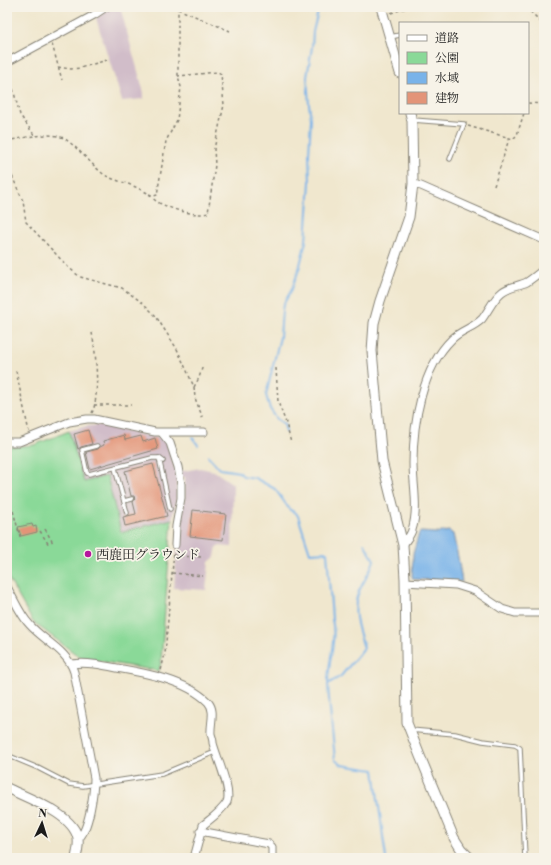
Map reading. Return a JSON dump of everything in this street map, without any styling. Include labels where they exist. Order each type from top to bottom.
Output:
[{"type":"street","points":[[7,62],[106,7]]},
{"type":"street","points":[[381,7],[399,69]]},
{"type":"street","points":[[411,116],[413,184],[409,217],[380,301],[374,323],[372,351],[382,461],[403,545],[405,582],[406,718],[409,730],[454,838],[461,849],[470,858]]},
{"type":"street","points":[[413,184],[421,186],[544,240]]},
{"type":"street","points":[[403,545],[412,530],[414,519],[416,501],[413,463],[418,410],[427,379],[435,362],[443,349],[452,339],[482,319],[501,293],[511,287],[526,282],[544,269]]},
{"type":"street","points":[[7,442],[20,442],[57,426],[87,419],[162,433],[204,432]]},
{"type":"street","points":[[162,433],[170,443],[178,467],[181,484],[181,498],[176,526],[175,545]]},
{"type":"street","points":[[405,582],[456,585],[475,591],[502,610],[515,613],[544,613]]},
{"type":"street","points":[[7,587],[27,623],[72,664],[94,778],[86,829],[82,836],[78,839]]},
{"type":"street","points":[[72,664],[93,664],[159,676],[192,690],[208,702],[212,711],[211,734],[228,796],[226,802],[216,816],[203,825],[200,831],[194,858]]},
{"type":"street","points":[[7,788],[60,814],[72,825],[78,839],[76,858]]},
{"type":"street","points":[[200,831],[269,844],[272,847],[272,858]]},
{"type":"lane","points":[[390,37],[399,34]]},
{"type":"lane","points":[[411,116],[464,124],[450,159]]},
{"type":"lane","points":[[98,446],[82,450],[87,473],[89,474],[152,458],[161,460],[170,509]]},
{"type":"lane","points":[[115,468],[127,513]]},
{"type":"lane","points":[[124,501],[132,499]]},
{"type":"lane","points":[[409,730],[414,729],[456,734],[483,741],[515,745],[520,748],[525,858]]},
{"type":"lane","points":[[7,755],[38,768],[69,784],[83,786],[162,774],[215,752]]},
{"type":"path","points":[[388,14],[408,7]]},
{"type":"path","points":[[526,7],[544,25]]},
{"type":"path","points":[[7,141],[35,136],[52,136],[66,139],[110,178],[132,185],[154,196],[157,195],[166,141],[176,120],[181,87],[178,76],[178,8],[230,32]]},
{"type":"path","points":[[50,39],[62,80]]},
{"type":"path","points":[[58,67],[71,69],[80,68],[107,60]]},
{"type":"path","points":[[149,194],[155,200],[168,207],[196,214],[208,213],[215,166],[214,149],[224,105],[221,74],[218,72],[178,76]]},
{"type":"path","points":[[13,89],[20,115],[35,136]]},
{"type":"path","points":[[529,103],[544,104]]},
{"type":"path","points":[[464,124],[513,140],[517,135],[524,114]]},
{"type":"path","points":[[494,186],[509,139]]},
{"type":"path","points":[[12,176],[23,201],[26,222],[80,277],[122,288],[143,303],[155,315],[177,349],[194,387],[195,398],[202,416],[200,420]]},
{"type":"path","points":[[87,419],[93,411],[96,394],[95,346],[92,333]]},
{"type":"path","points":[[194,387],[199,378],[203,365]]},
{"type":"path","points":[[276,368],[278,402],[286,423],[291,443]]},
{"type":"path","points":[[16,371],[30,438]]},
{"type":"path","points":[[94,405],[131,405]]},
{"type":"path","points":[[7,513],[13,511],[21,540]]},
{"type":"path","points":[[45,529],[53,543]]},
{"type":"path","points":[[40,531],[49,545]]},
{"type":"path","points":[[159,676],[165,654],[175,545]]},
{"type":"path","points":[[174,556],[204,557]]},
{"type":"path","points":[[172,573],[202,576]]},
{"type":"shaded area","points":[[111,7],[120,7],[144,93],[143,99],[122,101],[96,18]]},
{"type":"shaded area","points":[[100,425],[165,438],[175,469],[184,471],[200,468],[214,471],[233,484],[232,547],[217,546],[215,557],[209,562],[206,590],[174,588],[177,547],[179,545],[185,495],[185,477],[177,477],[176,502],[172,519],[121,532],[107,476],[84,482],[69,431],[87,426]]},
{"type":"green space","name":"西鹿田グラウンド","points":[[69,431],[84,482],[107,476],[121,532],[172,519],[161,662],[159,671],[81,658],[33,622],[7,576],[7,447],[34,445]]},
{"type":"water","points":[[449,531],[453,534],[462,582],[413,579],[413,554],[419,533]]},
{"type":"building","points":[[88,430],[92,444],[78,449],[74,434]]},
{"type":"building","points":[[124,435],[125,440],[141,436],[143,442],[155,438],[158,449],[90,469],[86,452],[98,449],[104,445],[103,441]]},
{"type":"building","points":[[153,464],[167,516],[125,526],[123,517],[136,514],[133,502],[135,499],[134,496],[131,496],[125,471]]},
{"type":"building","points":[[193,510],[226,514],[223,540],[190,536]]},
{"type":"building","points":[[32,524],[33,527],[36,526],[37,532],[21,536],[18,527]]},
{"type":"waterway","points":[[286,432],[284,424],[277,419],[270,409],[266,395],[280,337],[283,305],[292,289],[306,241],[310,182],[309,154],[311,119],[307,77],[313,32],[319,7]]},
{"type":"waterway","points":[[192,437],[198,445]]},
{"type":"waterway","points":[[208,456],[220,469],[239,472],[243,476],[255,478],[275,489],[290,510],[298,516],[310,553],[327,552],[333,627],[333,643],[328,683],[335,760],[342,765],[374,770],[386,858]]},
{"type":"waterway","points":[[328,684],[341,676],[364,648],[355,612],[359,591],[374,560],[364,543]]},
{"type":"place","name":"西鹿田グラウンド","points":[[88,554]]}]
